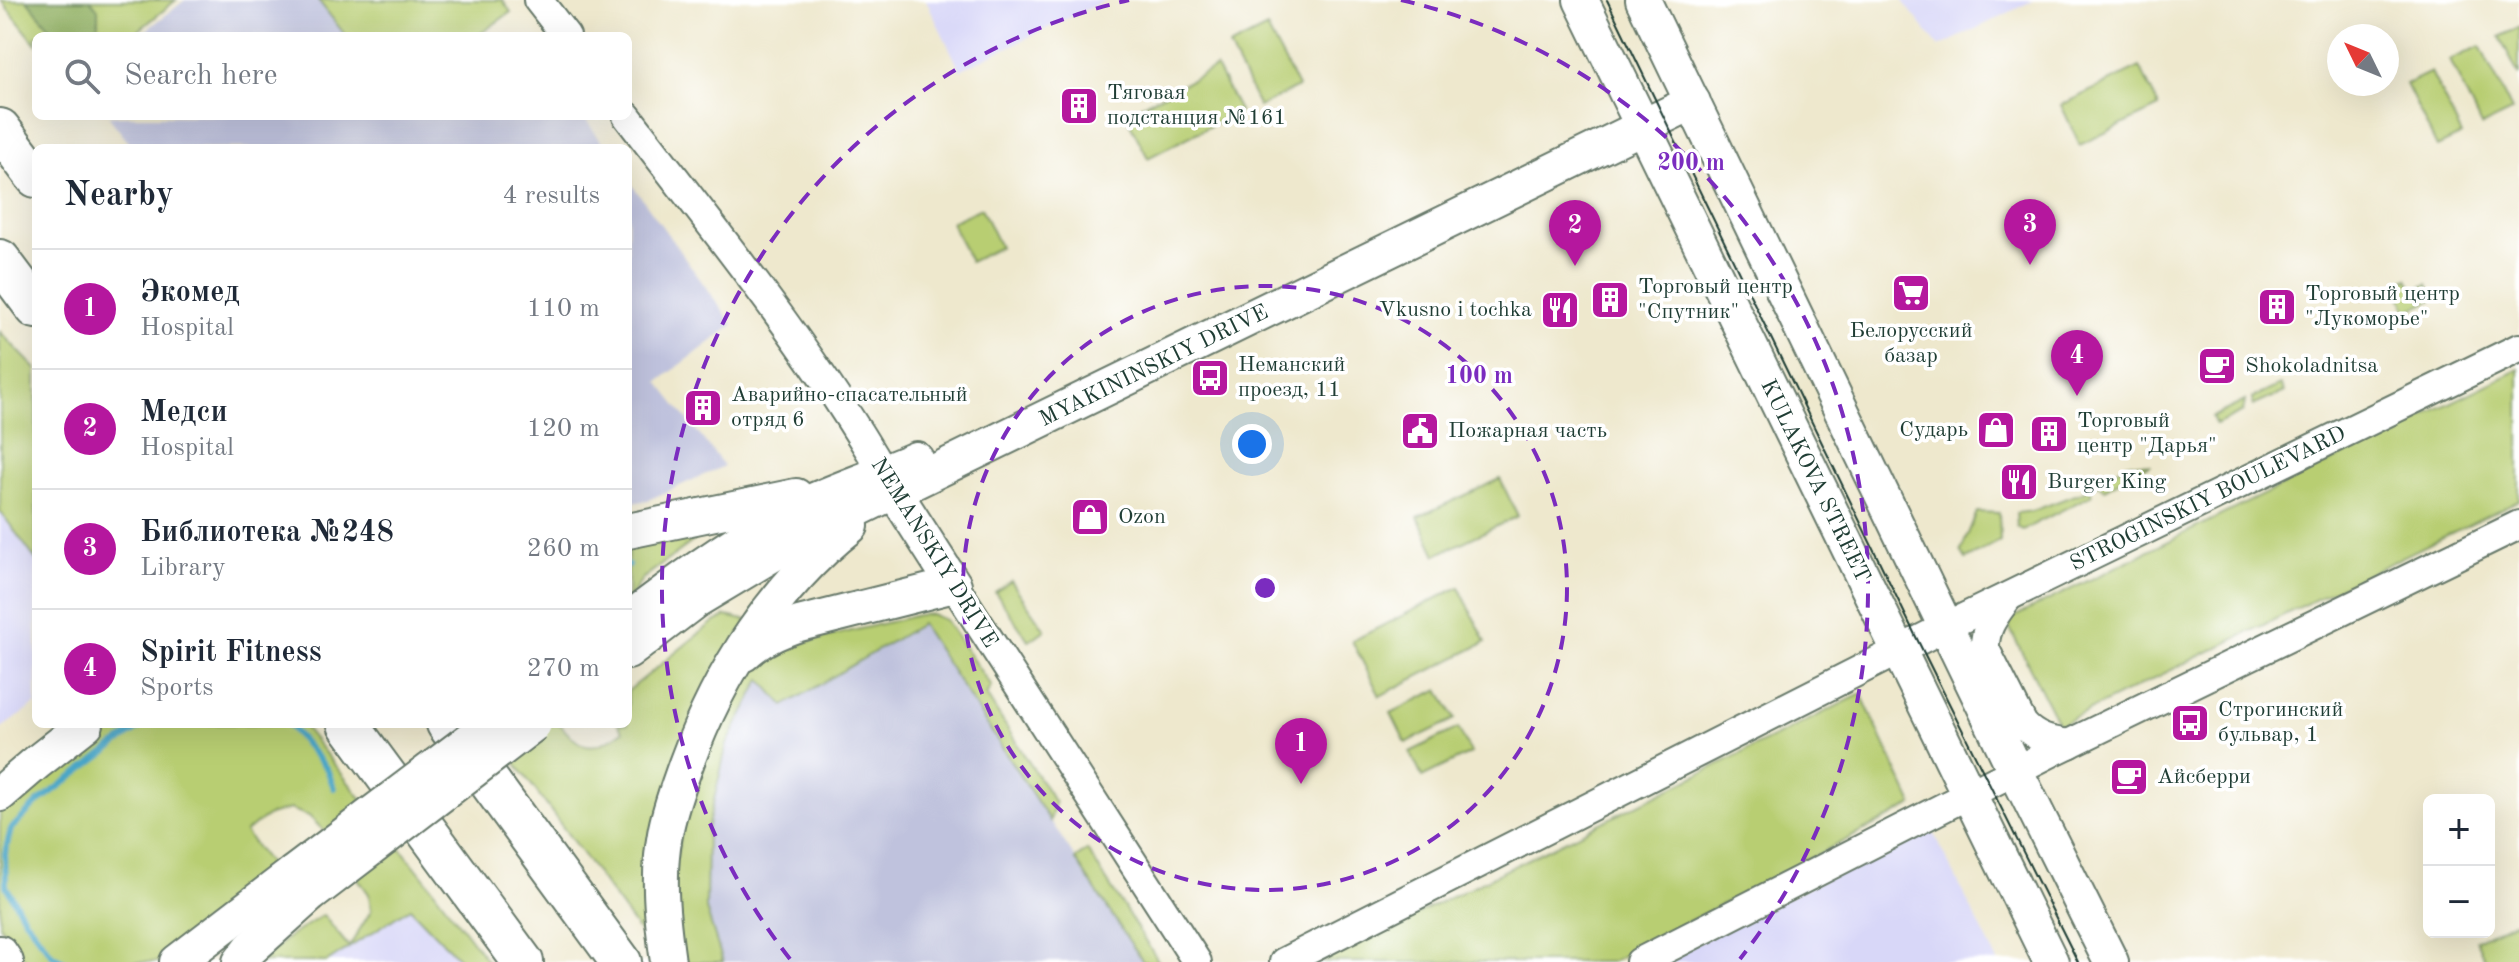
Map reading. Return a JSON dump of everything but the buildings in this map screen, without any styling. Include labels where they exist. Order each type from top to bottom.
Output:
[{"type":"highway","points":[[0,129],[32,172]]},
{"type":"highway","points":[[0,260],[32,303]]},
{"type":"highway","points":[[351,728],[523,962]]},
{"type":"highway","points":[[450,728],[621,962]]},
{"type":"main road","name":"KULAKOVA STREET","points":[[1581,0],[2051,962]]},
{"type":"main road","points":[[1643,0],[1945,627],[2111,962]]},
{"type":"main road","name":"MYAKININSKIY DRIVE","points":[[632,649],[695,601],[805,535],[877,483],[932,452],[1688,91]]},
{"type":"main road","points":[[632,531],[757,515],[877,483]]},
{"type":"main road","points":[[668,962],[661,916],[665,834],[676,791],[698,733],[731,667],[766,611],[790,583],[847,529],[877,483]]},
{"type":"main road","name":"NEMANSKIY DRIVE","points":[[877,483],[954,585]]},
{"type":"main road","points":[[752,565],[775,540],[776,532],[757,515]]},
{"type":"main road","points":[[632,617],[757,515]]},
{"type":"main road","points":[[731,667],[753,645],[779,631],[954,585]]},
{"type":"main road","points":[[0,794],[81,728]]},
{"type":"main road","points":[[339,728],[389,778]]},
{"type":"main road","points":[[240,962],[300,885],[486,728]]},
{"type":"main road","points":[[177,962],[300,885],[528,728]]},
{"type":"main road","points":[[0,953],[6,962]]},
{"type":"street","points":[[538,0],[563,32]]},
{"type":"street","name":"NEMANSKIY DRIVE","points":[[630,120],[847,411],[877,483]]},
{"type":"street","name":"STROGINSKIY BOULEVARD","points":[[1284,962],[2009,595],[2519,348]]},
{"type":"street","points":[[1640,962],[2015,770],[2519,525]]},
{"type":"street","name":"NEMANSKIY DRIVE","points":[[954,585],[1197,962]]},
{"type":"street","points":[[2009,595],[1988,625],[1984,636],[1985,649],[2023,724],[2032,734],[2069,744]]},
{"type":"street","points":[[223,962],[300,885]]},
{"type":"shaded area","points":[[185,0],[318,0],[343,32],[144,32]]},
{"type":"shaded area","points":[[926,0],[1106,0],[960,70]]},
{"type":"shaded area","points":[[1902,0],[2034,0],[1939,47]]},
{"type":"shaded area","points":[[111,120],[586,120],[603,144],[130,144]]},
{"type":"shaded area","points":[[632,185],[733,325],[658,382],[724,466],[648,500],[632,503]]},
{"type":"shaded area","points":[[0,511],[32,555],[32,707],[0,729]]},
{"type":"shaded area","points":[[921,623],[1143,962],[723,962],[706,909],[707,829],[727,744],[761,678],[785,706]]},
{"type":"shaded area","points":[[1930,826],[1998,962],[1660,962]]},
{"type":"shaded area","points":[[410,907],[462,962],[327,962],[348,947]]},
{"type":"green space","points":[[1,0],[176,0],[137,32],[32,32],[32,39]]},
{"type":"green space","points":[[27,0],[90,0],[98,9],[98,26],[89,32],[57,32]]},
{"type":"green space","points":[[318,0],[502,0],[511,12],[483,32],[343,32]]},
{"type":"green space","points":[[2519,27],[2519,76],[2500,37]]},
{"type":"green space","points":[[1267,28],[1298,87],[1259,107],[1229,47]]},
{"type":"green space","points":[[2480,46],[2512,111],[2481,126],[2450,60]]},
{"type":"green space","points":[[1216,67],[1239,111],[1148,158],[1125,114]]},
{"type":"green space","points":[[2140,67],[2159,107],[2080,145],[2061,105]]},
{"type":"green space","points":[[2431,72],[2462,135],[2437,147],[2406,84]]},
{"type":"green space","points":[[981,208],[1000,247],[970,262],[951,222]]},
{"type":"green space","points":[[2408,278],[2414,291],[2428,284],[2435,299],[2408,311],[2395,285]]},
{"type":"green space","points":[[0,332],[32,365],[32,555],[0,511]]},
{"type":"green space","points":[[2519,369],[2519,500],[2059,725],[2006,621]]},
{"type":"green space","points":[[2280,385],[2284,392],[2253,406],[2253,398]]},
{"type":"green space","points":[[2245,401],[2243,412],[2216,425],[2212,417]]},
{"type":"green space","points":[[2127,462],[2149,465],[2104,489],[2097,483]]},
{"type":"green space","points":[[1500,479],[1518,516],[1436,555],[1418,517]]},
{"type":"green space","points":[[2090,489],[2092,495],[2023,530],[2017,527],[2016,513],[2033,511]]},
{"type":"green space","points":[[1977,512],[1999,513],[2000,541],[1966,559],[1961,551]]},
{"type":"green space","points":[[696,537],[642,579],[632,595],[632,547]]},
{"type":"green space","points":[[1011,581],[1045,630],[1029,641],[995,592]]},
{"type":"green space","points":[[1459,587],[1486,642],[1380,696],[1352,641]]},
{"type":"green space","points":[[931,614],[945,620],[991,686],[986,695],[1055,803],[1050,821],[921,624],[784,706],[761,679],[727,744],[707,829],[706,909],[723,962],[681,962],[669,889],[685,793],[740,674],[781,648]]},
{"type":"green space","points":[[726,616],[748,621],[719,664],[655,953],[490,728],[564,728],[582,744],[589,746],[605,742],[623,731],[621,728],[632,728],[632,688],[711,624]]},
{"type":"green space","points":[[1439,689],[1455,719],[1406,743],[1391,713]]},
{"type":"green space","points":[[1861,694],[1913,805],[1611,962],[1320,962]]},
{"type":"green space","points":[[104,728],[305,728],[488,962],[462,962],[410,908],[327,962],[261,962],[287,938],[323,915],[349,947],[371,911],[369,894],[324,831],[309,816],[290,809],[269,815],[245,832],[278,876],[164,962],[27,962],[0,926],[0,810]]},
{"type":"green space","points":[[1458,728],[1471,753],[1422,777],[1410,752]]},
{"type":"green space","points":[[1087,850],[1159,962],[1143,962],[1075,859]]},
{"type":"green space","points":[[2519,919],[2519,962],[2486,962],[2476,940],[2495,938],[2495,931]]},
{"type":"waterway","points":[[66,962],[53,956],[24,918],[6,886],[5,853],[11,829],[37,803],[139,728]]},
{"type":"waterway","points":[[291,728],[327,769],[334,788]]},
{"type":"tram line","points":[[1607,0],[1918,641],[2078,962]]},
{"type":"place","name":"Тяговая подстанция №161","points":[[1079,106]]},
{"type":"place","name":"Библиотека №248","points":[[2030,265]]},
{"type":"place","name":"Медси","points":[[1575,266]]},
{"type":"place","name":"Белорусский базар","points":[[1911,293]]},
{"type":"place","name":"Торговый центр \"Спутник\"","points":[[1610,300]]},
{"type":"place","name":"Торговый центр \"Лукоморье\"","points":[[2277,307]]},
{"type":"place","name":"Vkusno i tochka","points":[[1560,310]]},
{"type":"place","name":"Shokoladnitsa","points":[[2217,366]]},
{"type":"place","name":"Неманский проезд, 11","points":[[1210,378]]},
{"type":"place","name":"Spirit Fitness","points":[[2077,396]]},
{"type":"place","name":"Аварийно-спасательный отряд 6","points":[[703,408]]},
{"type":"place","name":"Сударь","points":[[1996,430]]},
{"type":"place","name":"Пожарная часть","points":[[1420,431]]},
{"type":"place","name":"Торговый центр \"Дарья\"","points":[[2049,434]]},
{"type":"place","name":"Burger King","points":[[2019,482]]},
{"type":"place","name":"Ozon","points":[[1090,517]]},
{"type":"place","name":"Строгинский бульвар, 1","points":[[2190,723]]},
{"type":"place","name":"Айсберри","points":[[2129,777]]},
{"type":"place","name":"Экомед","points":[[1301,784]]}]
